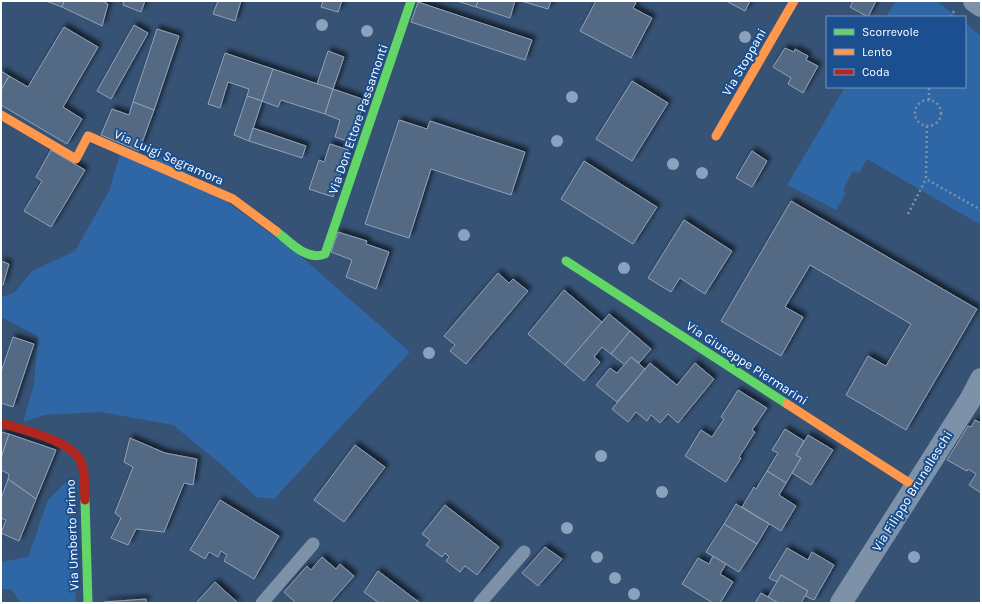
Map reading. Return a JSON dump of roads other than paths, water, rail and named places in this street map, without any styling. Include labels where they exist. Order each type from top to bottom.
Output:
[{"type":"street","name":"Via Don Ettore Passamonti","points":[[329,246],[411,1]]},
{"type":"street","name":"Via Stoppani","points":[[716,136],[794,1]]},
{"type":"street","points":[[974,1],[981,6]]},
{"type":"street","name":"Via Luigi Segramora","points":[[1,115],[76,159],[88,136],[233,199],[307,254],[318,257],[325,254],[329,246]]},
{"type":"street","name":"Via Giuseppe Piermarini","points":[[566,261],[914,486]]},
{"type":"street","name":"Via Filippo Brunelleschi","points":[[841,603],[914,486],[975,403],[981,379]]},
{"type":"street","name":"Via Umberto Primo","points":[[1,423],[62,443],[80,460],[84,480],[88,603]]},
{"type":"lane","points":[[262,603],[313,544]]},
{"type":"lane","points":[[480,603],[524,552]]}]
